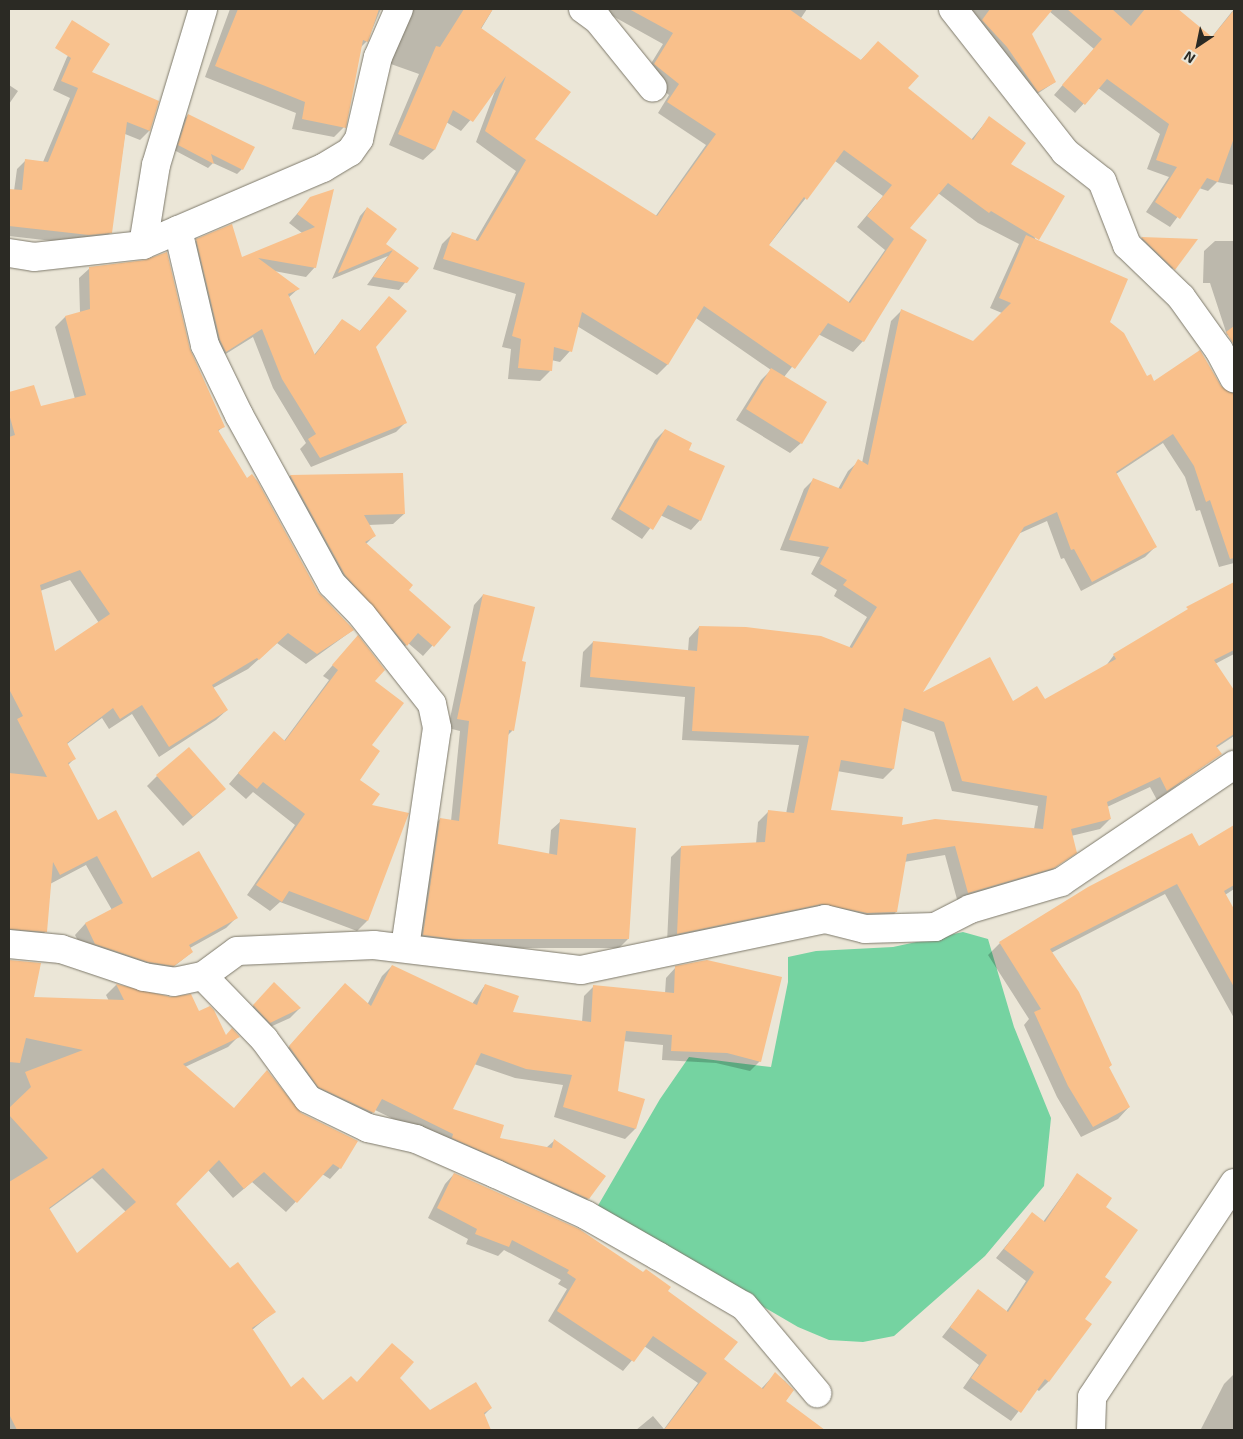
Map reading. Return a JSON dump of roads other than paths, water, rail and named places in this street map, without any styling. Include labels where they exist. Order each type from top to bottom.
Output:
[{"type":"street","points":[[143,245],[156,165],[203,9]]},
{"type":"street","points":[[9,254],[34,257],[143,245],[323,168],[350,152],[358,139],[378,57],[399,9]]},
{"type":"street","points":[[583,9],[598,20],[653,88]]},
{"type":"street","points":[[953,9],[1065,152],[1102,181],[1127,245],[1181,297],[1219,350],[1234,378]]},
{"type":"street","points":[[178,230],[205,345],[238,416],[332,584],[362,615],[432,704],[437,728],[405,948]]},
{"type":"street","points":[[9,944],[61,949],[144,977],[174,982],[203,976],[237,952],[374,945],[451,956],[581,970],[824,919],[865,929],[935,926],[970,909],[1061,882],[1234,765]]},
{"type":"street","points":[[203,976],[264,1039],[308,1099],[368,1128],[416,1139],[496,1174],[586,1215],[676,1266],[744,1306],[817,1393]]},
{"type":"street","points":[[1090,1430],[1092,1397],[1234,1183]]}]
